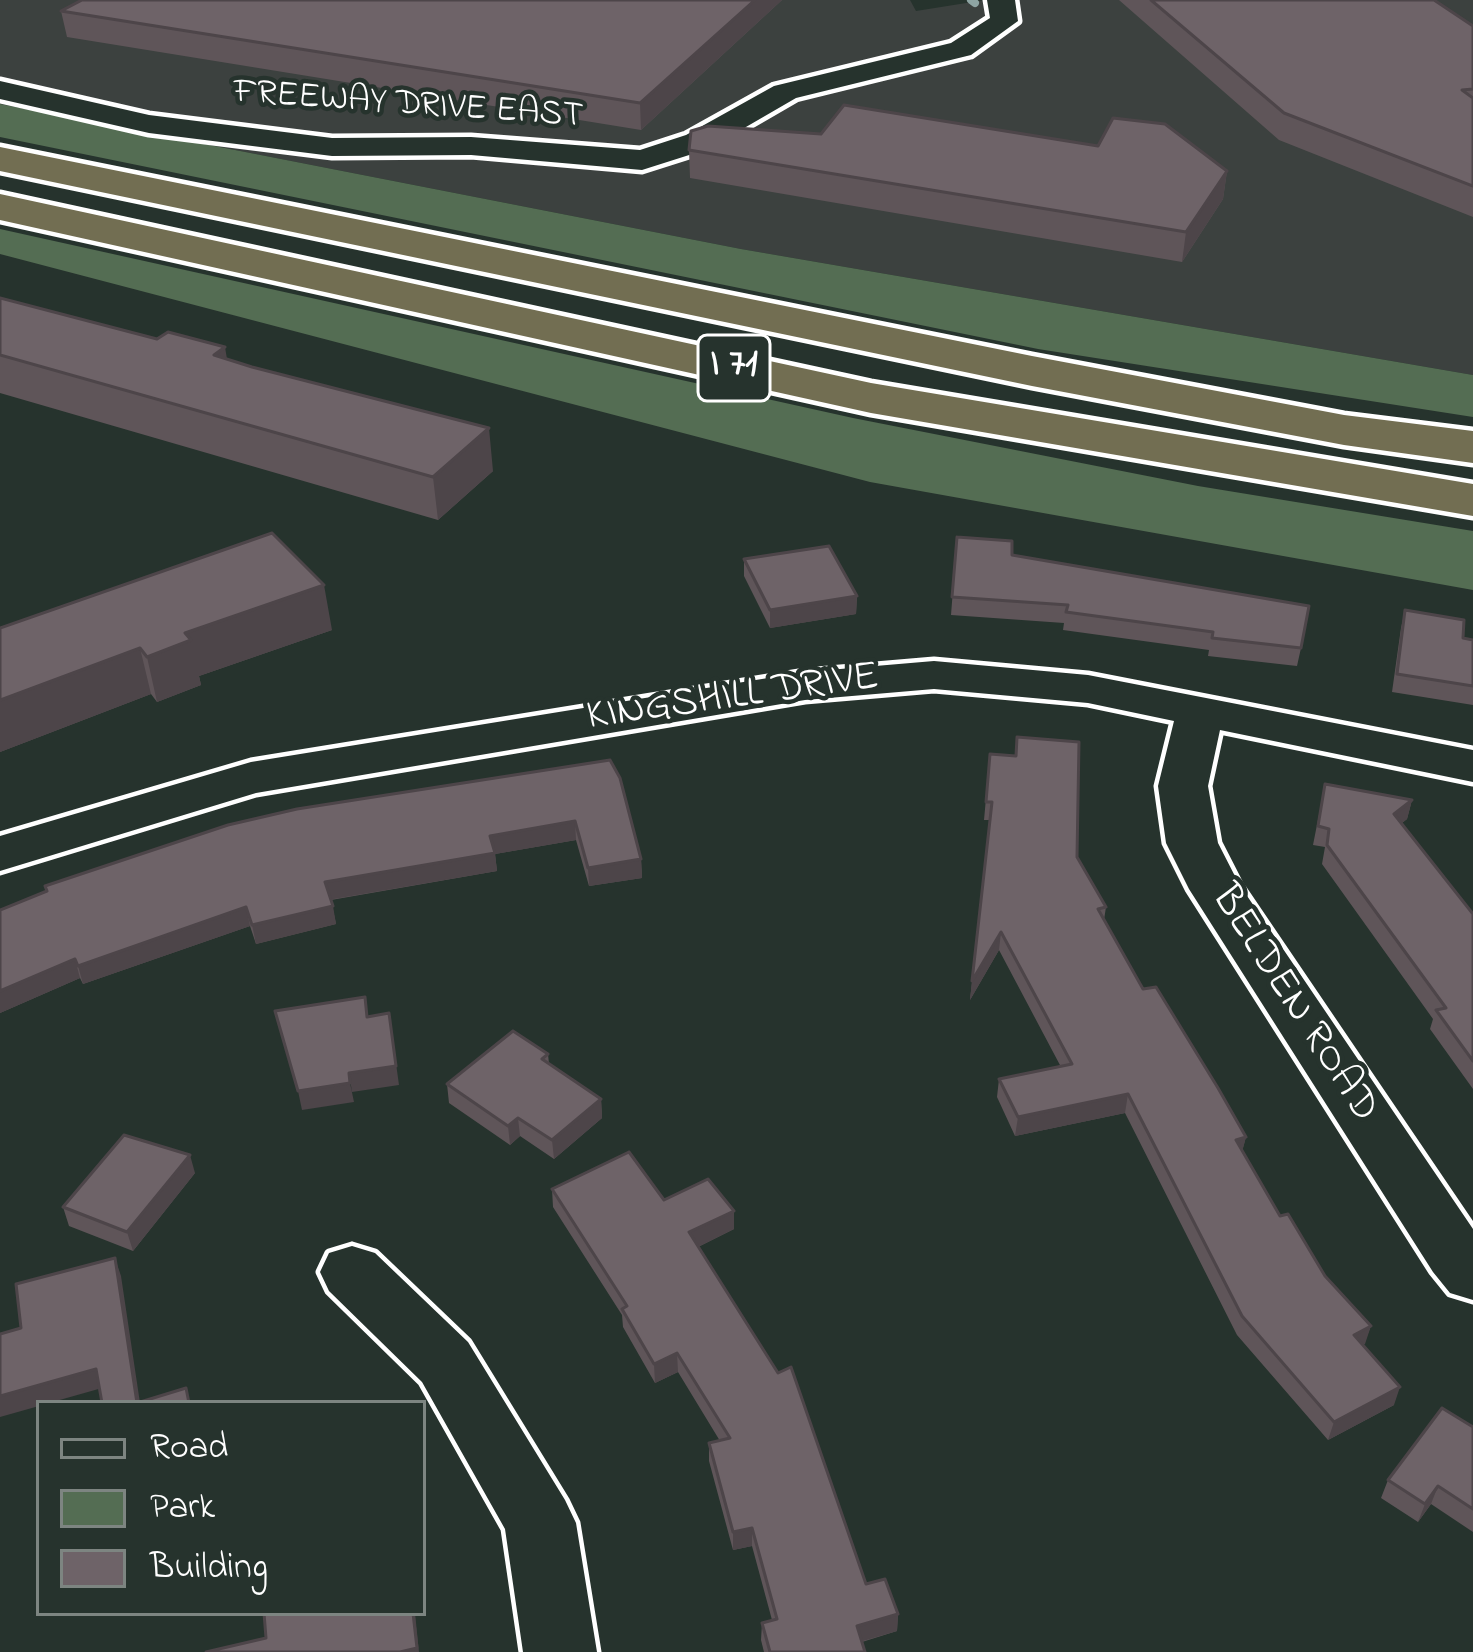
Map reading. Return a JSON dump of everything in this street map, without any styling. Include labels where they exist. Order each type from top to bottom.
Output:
[{"type":"highway","name":"I 71","points":[[0,159],[1032,371],[1344,430],[1473,447]]},
{"type":"highway","name":"I 71","points":[[0,207],[871,398],[1473,500]]},
{"type":"street","name":"FREEWAY DRIVE EAST","points":[[0,90],[149,124],[332,147],[471,146],[610,162],[670,153],[784,92],[961,49],[1004,21],[1001,0]]},
{"type":"street","name":"KINGSHILL DRIVE","points":[[0,854],[251,778],[871,678],[995,677],[1473,766]]},
{"type":"street","name":"BELDEN ROAD","points":[[1200,713],[1183,786],[1192,843],[1215,889],[1455,1254],[1473,1274]]},
{"type":"street","points":[[352,1272],[445,1362],[540,1523],[560,1652]]},
{"type":"shaded area","points":[[0,0],[910,0],[916,11],[985,0],[1473,0],[1473,375],[741,249],[0,104]]},
{"type":"green space","points":[[0,104],[741,249],[1473,375],[1473,417],[1038,349],[0,137]]},
{"type":"green space","points":[[0,229],[853,418],[1198,486],[1473,531],[1473,590],[870,482],[0,254]]},
{"type":"building","points":[[82,0],[755,0],[640,103],[61,11]]},
{"type":"building","points":[[1151,0],[1434,0],[1473,26],[1473,89],[1462,90],[1473,98],[1473,186],[1284,113]]},
{"type":"building","points":[[844,105],[1098,146],[1113,118],[1165,124],[1227,171],[1186,232],[689,150],[691,131],[708,126],[821,134]]},
{"type":"building","points":[[0,298],[157,339],[168,332],[225,347],[214,355],[489,428],[433,477],[0,355]]},
{"type":"building","points":[[272,533],[324,585],[185,633],[191,640],[147,657],[140,648],[0,700],[0,628]]},
{"type":"building","points":[[957,537],[1012,541],[1012,555],[1309,606],[1301,648],[1066,612],[1068,605],[952,597]]},
{"type":"building","points":[[829,546],[857,596],[770,610],[744,559]]},
{"type":"building","points":[[1405,610],[1464,620],[1463,638],[1473,640],[1473,686],[1397,674]]},
{"type":"building","points":[[1017,737],[1079,742],[1077,857],[1106,907],[1098,909],[1143,989],[1156,987],[1218,1088],[1246,1137],[1236,1140],[1280,1216],[1288,1214],[1325,1276],[1371,1326],[1354,1335],[1400,1387],[1334,1422],[1242,1316],[1128,1094],[1018,1117],[999,1079],[1072,1064],[1001,932],[972,981],[992,802],[986,802],[990,754],[1016,756]]},
{"type":"building","points":[[610,760],[620,778],[641,859],[588,868],[575,821],[490,836],[495,853],[325,882],[333,906],[252,925],[246,907],[78,966],[75,959],[0,991],[0,910],[47,891],[45,886],[228,825],[297,809]]},
{"type":"building","points":[[1325,784],[1412,800],[1394,814],[1473,914],[1473,1061],[1436,1010],[1446,1008],[1327,845],[1329,829],[1318,826]]},
{"type":"building","points":[[365,997],[367,1017],[389,1013],[396,1066],[349,1073],[350,1083],[298,1091],[275,1011]]},
{"type":"building","points":[[513,1031],[548,1054],[542,1059],[601,1099],[552,1140],[518,1118],[508,1126],[447,1084]]},
{"type":"building","points":[[124,1135],[190,1155],[127,1232],[63,1207]]},
{"type":"building","points":[[629,1152],[664,1200],[708,1179],[734,1211],[689,1232],[778,1373],[791,1367],[866,1584],[885,1579],[898,1614],[857,1626],[865,1652],[770,1652],[762,1623],[777,1619],[752,1528],[733,1532],[709,1443],[730,1438],[677,1353],[654,1364],[622,1309],[627,1306],[552,1189]]},
{"type":"building","points":[[115,1258],[137,1400],[101,1400],[96,1369],[0,1396],[0,1334],[21,1328],[16,1284]]},
{"type":"building","points":[[186,1388],[188,1400],[147,1400]]},
{"type":"building","points":[[1442,1408],[1473,1427],[1473,1509],[1438,1486],[1425,1504],[1388,1480]]},
{"type":"building","points":[[264,1616],[413,1616],[417,1648],[400,1652],[206,1652],[266,1638]]},
{"type":"waterway","points":[[971,0],[975,3]]}]
